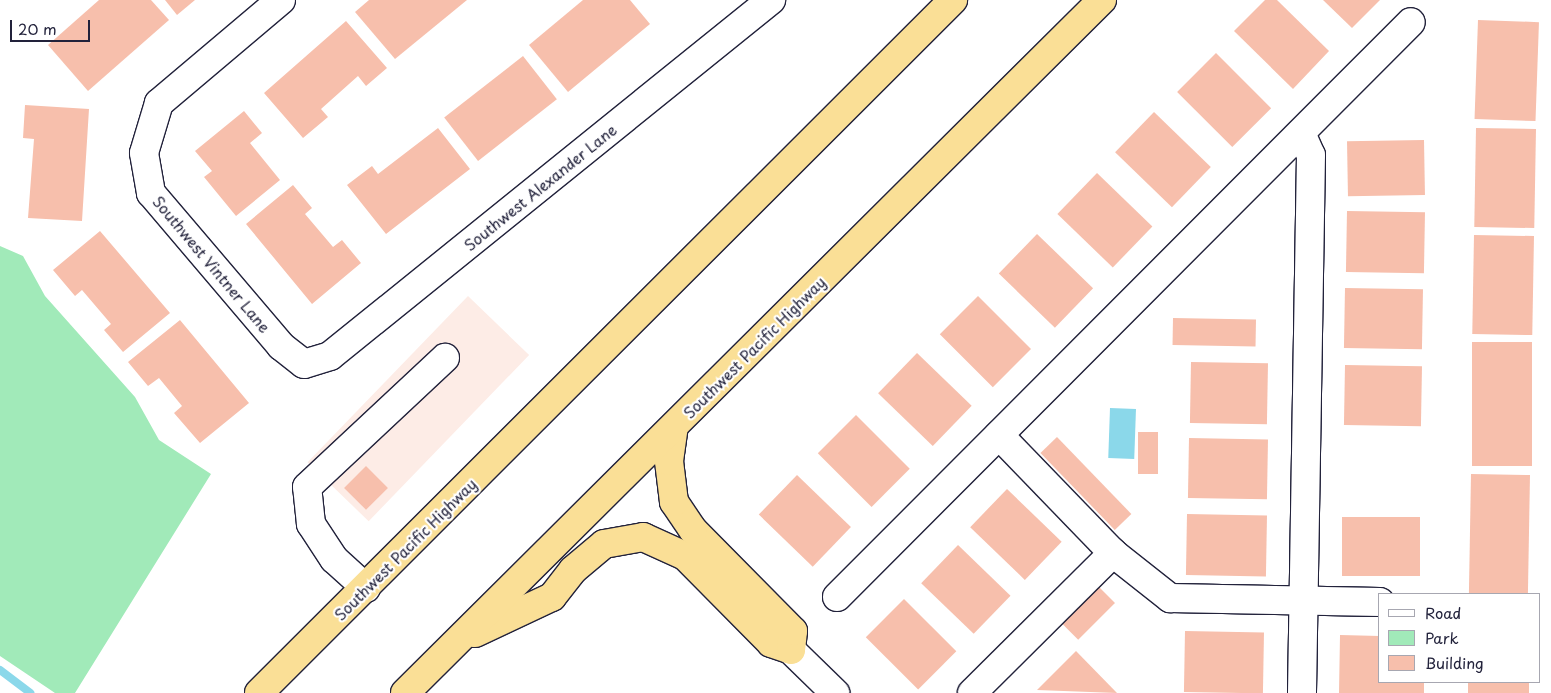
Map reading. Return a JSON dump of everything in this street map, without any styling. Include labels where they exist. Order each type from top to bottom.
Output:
[{"type":"highway","name":"Southwest Pacific Highway","points":[[258,693],[366,588],[953,0]]},
{"type":"highway","name":"Southwest Pacific Highway","points":[[405,693],[1102,0]]},
{"type":"highway","points":[[455,643],[552,597],[573,570],[604,544],[642,537],[685,556],[771,644],[791,650],[793,631],[693,530],[674,502],[669,461],[674,427]]},
{"type":"street","name":"Southwest Vintner Lane","points":[[281,0],[159,103],[144,153],[151,192],[281,346],[304,364]]},
{"type":"street","name":"Southwest Alexander Lane","points":[[304,364],[330,356],[771,0]]},
{"type":"street","points":[[837,597],[1410,22]]},
{"type":"street","points":[[1301,133],[1311,155],[1302,693]]},
{"type":"street","points":[[366,588],[334,559],[311,524],[307,488],[445,358]]},
{"type":"street","points":[[1000,435],[1113,553],[1170,598],[1378,602]]},
{"type":"street","points":[[972,693],[1113,553]]},
{"type":"street","points":[[791,650],[835,693]]},
{"type":"shaded area","points":[[468,296],[529,355],[369,521],[308,462]]},
{"type":"green space","points":[[0,246],[23,256],[45,296],[135,397],[159,440],[211,474],[75,693],[55,693],[0,656]]},
{"type":"water","points":[[1110,408],[1136,409],[1134,459],[1108,458]]},
{"type":"building","points":[[99,0],[151,0],[169,20],[88,91],[48,45]]},
{"type":"building","points":[[165,0],[195,0],[177,15]]},
{"type":"building","points":[[369,0],[467,0],[395,59],[355,12]]},
{"type":"building","points":[[583,0],[630,0],[650,24],[568,92],[529,45]]},
{"type":"building","points":[[1265,0],[1277,0],[1329,51],[1293,89],[1234,31]]},
{"type":"building","points":[[1323,0],[1380,0],[1352,28]]},
{"type":"building","points":[[1478,20],[1539,22],[1536,121],[1475,119]]},
{"type":"building","points":[[346,21],[387,68],[366,86],[358,76],[321,109],[328,117],[303,138],[264,93]]},
{"type":"building","points":[[1216,53],[1271,108],[1232,147],[1177,92]]},
{"type":"building","points":[[523,56],[557,99],[478,161],[444,118]]},
{"type":"building","points":[[25,105],[89,109],[82,221],[28,218],[34,139],[23,138]]},
{"type":"building","points":[[244,111],[262,133],[250,143],[280,180],[236,216],[204,177],[212,171],[195,151]]},
{"type":"building","points":[[1154,112],[1211,167],[1172,207],[1115,152]]},
{"type":"building","points":[[438,128],[470,169],[386,234],[347,185],[372,166],[378,174]]},
{"type":"building","points":[[1476,128],[1536,129],[1534,228],[1474,227]]},
{"type":"building","points":[[1424,140],[1425,195],[1348,196],[1347,141]]},
{"type":"building","points":[[1097,173],[1152,226],[1113,267],[1057,214]]},
{"type":"building","points":[[293,185],[312,208],[305,214],[333,247],[342,240],[361,263],[312,304],[246,224]]},
{"type":"building","points":[[1347,211],[1425,212],[1424,273],[1346,272]]},
{"type":"building","points":[[100,231],[170,313],[123,352],[104,330],[111,324],[82,290],[75,296],[53,270]]},
{"type":"building","points":[[1037,234],[1093,288],[1055,328],[999,274]]},
{"type":"building","points":[[1474,235],[1534,236],[1532,335],[1472,334]]},
{"type":"building","points":[[1345,288],[1423,289],[1422,349],[1344,348]]},
{"type":"building","points":[[978,296],[1031,349],[993,387],[940,334]]},
{"type":"building","points":[[1173,318],[1256,319],[1256,346],[1173,345]]},
{"type":"building","points":[[180,320],[249,403],[200,443],[174,413],[182,406],[159,378],[148,386],[128,362]]},
{"type":"building","points":[[1472,342],[1532,342],[1532,466],[1472,466]]},
{"type":"building","points":[[917,353],[972,406],[933,446],[878,393]]},
{"type":"building","points":[[1191,362],[1268,363],[1267,424],[1190,423]]},
{"type":"building","points":[[1345,365],[1422,366],[1421,426],[1344,425]]},
{"type":"building","points":[[856,415],[910,469],[872,507],[818,453]]},
{"type":"building","points":[[1138,432],[1158,432],[1158,474],[1138,474]]},
{"type":"building","points":[[1057,437],[1131,514],[1115,530],[1040,453]]},
{"type":"building","points":[[1189,438],[1268,439],[1267,499],[1188,498]]},
{"type":"building","points":[[366,466],[388,488],[366,510],[344,488]]},
{"type":"building","points":[[1471,474],[1530,475],[1528,593],[1469,593]]},
{"type":"building","points":[[797,475],[851,527],[813,567],[759,515]]},
{"type":"building","points":[[1007,489],[1062,542],[1025,580],[970,527]]},
{"type":"building","points":[[1187,514],[1267,515],[1266,576],[1186,575]]},
{"type":"building","points":[[1342,517],[1420,517],[1420,576],[1342,576]]},
{"type":"building","points":[[958,545],[1011,596],[974,634],[921,583]]},
{"type":"building","points":[[1098,586],[1115,603],[1078,640],[1061,623]]},
{"type":"building","points":[[904,599],[956,651],[918,690],[866,637]]},
{"type":"building","points":[[1185,631],[1264,632],[1263,693],[1184,692]]},
{"type":"building","points":[[1340,635],[1378,636],[1378,683],[1424,683],[1424,693],[1339,693]]},
{"type":"building","points":[[1076,651],[1117,693],[1037,690]]},
{"type":"building","points":[[1468,683],[1529,683],[1529,693],[1468,693]]},
{"type":"waterway","points":[[0,670],[30,693]]}]
